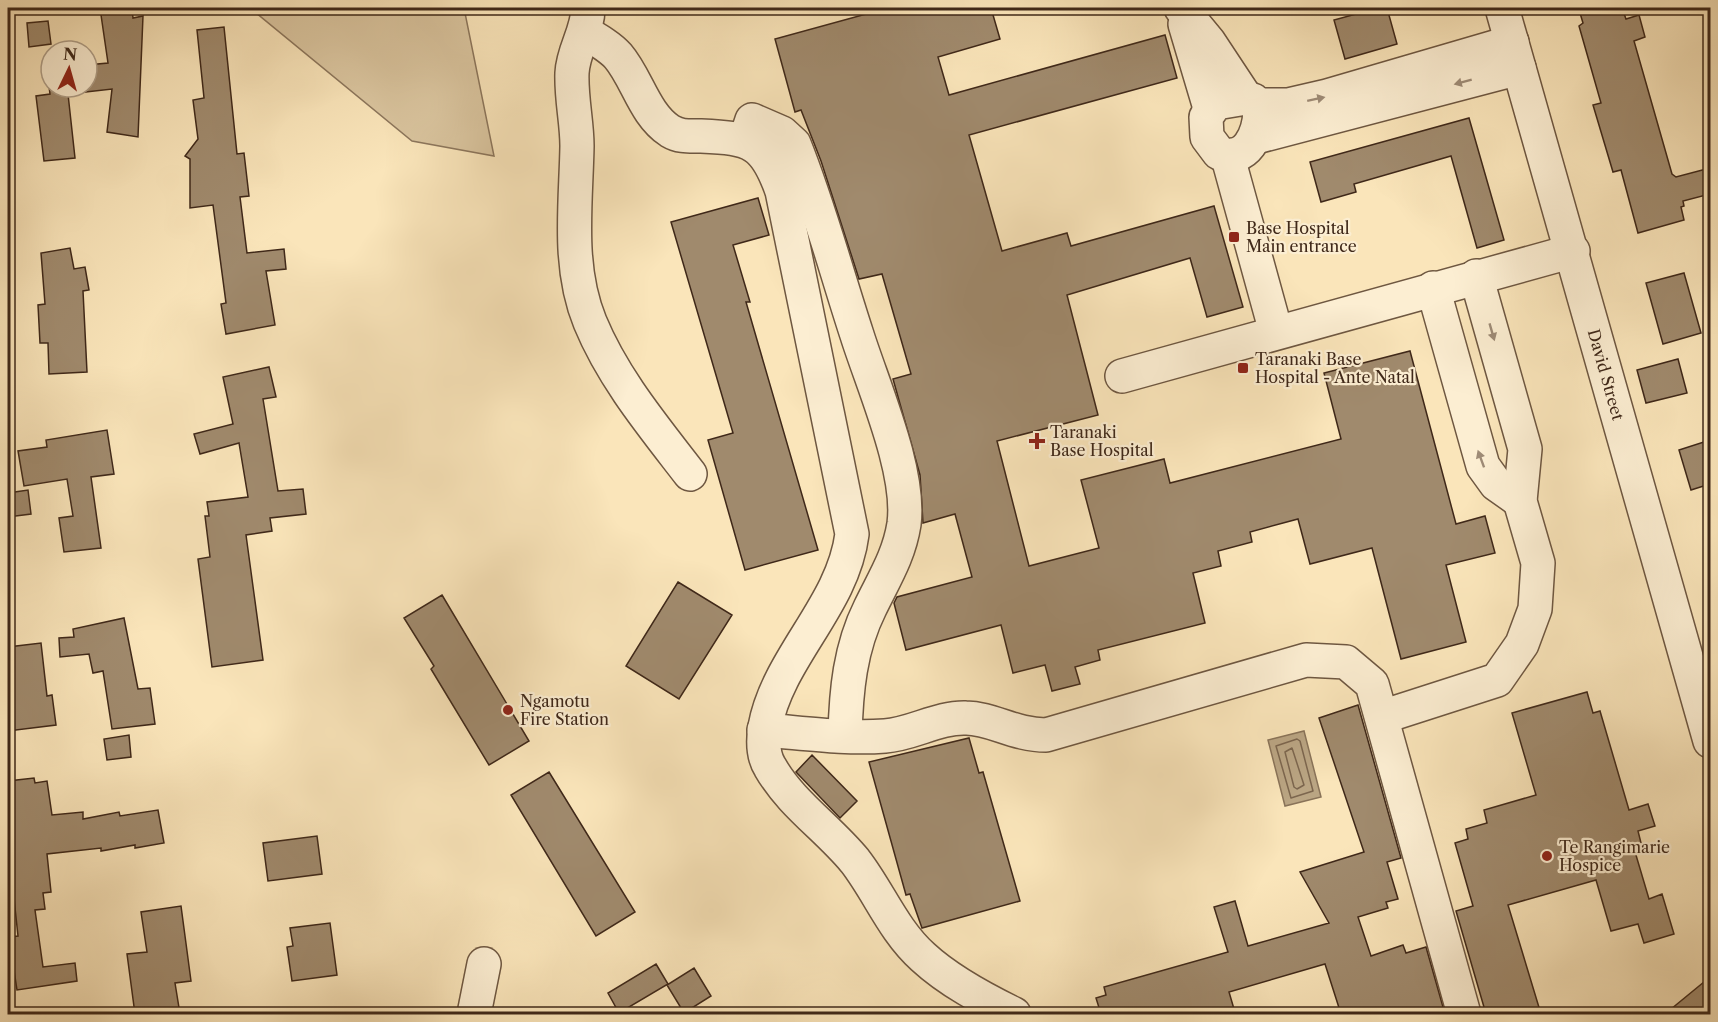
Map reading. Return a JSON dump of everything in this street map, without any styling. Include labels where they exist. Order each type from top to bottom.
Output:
[{"type":"street","points":[[1181,8],[1209,42],[1252,102],[1260,119],[1245,146],[1230,165],[1276,332]]},
{"type":"street","points":[[1181,8],[1210,108]]},
{"type":"street","name":"David Street","points":[[1502,8],[1573,251],[1710,741]]},
{"type":"street","points":[[586,20],[618,56],[654,114],[667,129],[679,136],[722,137],[745,141],[762,150],[772,163],[782,191],[852,534],[843,574],[781,684],[769,710],[764,730],[764,746],[768,764],[778,781],[852,858],[874,886],[907,940],[948,976],[1014,1014]]},
{"type":"street","points":[[586,20],[572,70],[577,144],[575,257],[581,292],[590,322],[636,404],[690,474]]},
{"type":"street","points":[[1515,55],[1219,153],[1210,145],[1205,128],[1210,108],[1226,100],[1288,105],[1515,55]]},
{"type":"street","points":[[745,141],[752,120],[782,133],[794,144],[899,464],[904,520],[901,541],[884,586],[870,607],[856,644],[847,692],[845,736]]},
{"type":"street","points":[[1122,376],[1476,276],[1573,251]]},
{"type":"street","points":[[1382,717],[1497,680],[1522,644],[1535,609],[1538,563],[1520,501],[1526,449],[1476,276]]},
{"type":"street","points":[[1433,288],[1483,466],[1496,484],[1520,501]]},
{"type":"street","points":[[764,730],[845,736],[886,736],[963,717],[978,718],[1025,735],[1046,735],[1306,660],[1346,662],[1372,684],[1464,1014]]},
{"type":"street","points":[[474,1014],[484,964]]},
{"type":"shaded area","points":[[250,8],[464,8],[494,156],[412,141]]},
{"type":"water","points":[[1304,731],[1321,797],[1285,806],[1268,740]]},
{"type":"building","points":[[100,8],[132,8],[133,18],[143,16],[138,137],[107,132],[112,89],[99,90],[99,64],[108,63]]},
{"type":"building","points":[[888,8],[991,8],[1000,39],[938,57],[949,95],[1165,35],[1177,78],[969,135],[1002,251],[1067,233],[1071,246],[1214,206],[1243,307],[1207,317],[1190,258],[1067,295],[1098,415],[997,441],[1029,566],[1099,548],[1081,480],[1164,459],[1170,483],[1341,439],[1324,373],[1410,351],[1456,524],[1485,516],[1495,553],[1446,565],[1466,642],[1401,659],[1372,548],[1310,564],[1298,519],[1250,532],[1252,542],[1218,551],[1221,566],[1193,573],[1205,623],[1098,650],[1100,660],[1075,667],[1080,684],[1052,691],[1045,665],[1013,673],[1001,625],[906,650],[894,603],[897,597],[972,577],[955,514],[923,523],[920,475],[893,379],[911,374],[882,274],[859,279],[821,161],[801,110],[795,112],[775,39]]},
{"type":"building","points":[[1378,8],[1387,8],[1397,44],[1345,59],[1334,20]]},
{"type":"building","points":[[1599,8],[1622,8],[1626,19],[1639,15],[1645,37],[1634,41],[1672,174],[1676,177],[1710,168],[1710,194],[1683,201],[1684,206],[1681,207],[1684,220],[1638,233],[1621,170],[1613,172],[1593,105],[1601,103],[1579,26],[1583,23],[1580,13]]},
{"type":"building","points":[[48,21],[50,39],[39,39],[39,46],[29,47],[27,23]]},
{"type":"building","points":[[224,27],[237,154],[244,153],[249,196],[240,197],[247,253],[284,249],[286,269],[266,271],[275,325],[226,334],[221,304],[226,303],[213,205],[190,208],[190,159],[185,156],[198,139],[193,100],[204,98],[197,30]]},
{"type":"building","points":[[36,96],[39,96],[39,99],[69,99],[75,158],[44,161]]},
{"type":"building","points":[[1469,118],[1504,240],[1477,248],[1451,156],[1354,184],[1356,192],[1321,202],[1310,162]]},
{"type":"building","points":[[758,198],[769,235],[733,245],[750,302],[746,302],[818,550],[745,570],[708,440],[733,433],[671,222]]},
{"type":"building","points":[[70,248],[74,269],[85,267],[89,290],[83,291],[87,372],[49,374],[48,343],[40,343],[38,305],[45,304],[41,253]]},
{"type":"building","points":[[1684,273],[1701,333],[1663,344],[1646,283]]},
{"type":"building","points":[[1678,359],[1687,393],[1646,403],[1637,370]]},
{"type":"building","points":[[269,367],[276,397],[263,399],[278,491],[303,489],[306,514],[270,518],[272,531],[246,535],[263,660],[212,667],[198,559],[210,557],[205,516],[209,516],[207,502],[248,497],[239,443],[200,454],[194,434],[233,424],[223,377]]},
{"type":"building","points":[[107,430],[114,474],[91,477],[101,548],[64,552],[59,518],[73,516],[67,479],[24,486],[18,451],[47,447],[46,440]]},
{"type":"building","points":[[1710,440],[1710,484],[1691,490],[1679,450]]},
{"type":"building","points":[[28,490],[31,514],[8,517],[8,493]]},
{"type":"building","points":[[678,582],[732,615],[679,699],[626,666]]},
{"type":"building","points":[[442,595],[529,741],[489,765],[431,669],[434,666],[404,618]]},
{"type":"building","points":[[124,618],[138,689],[150,688],[155,724],[112,729],[103,671],[93,673],[89,654],[60,657],[59,638],[74,637],[73,629]]},
{"type":"building","points":[[41,643],[47,696],[52,695],[56,725],[8,731],[8,647]]},
{"type":"building","name":"Te Rangimarie Hospice","points":[[1587,692],[1593,713],[1600,711],[1629,810],[1648,804],[1655,826],[1638,831],[1641,843],[1633,845],[1649,899],[1662,894],[1674,934],[1644,943],[1638,924],[1611,931],[1596,880],[1508,905],[1541,1014],[1486,1014],[1456,911],[1473,906],[1455,843],[1468,839],[1466,829],[1487,823],[1484,810],[1536,795],[1512,713]]},
{"type":"building","points":[[1358,705],[1401,858],[1387,862],[1398,899],[1386,902],[1388,908],[1358,917],[1371,956],[1403,945],[1406,953],[1426,947],[1445,1014],[1341,1014],[1325,964],[1229,992],[1234,1009],[1215,1014],[1101,1014],[1096,998],[1106,995],[1104,987],[1228,952],[1214,907],[1235,901],[1248,946],[1329,923],[1300,872],[1364,852],[1319,718]]},
{"type":"building","points":[[129,735],[131,757],[107,760],[104,739]]},
{"type":"building","points":[[969,738],[979,773],[983,772],[1020,901],[922,928],[910,894],[906,895],[869,762]]},
{"type":"building","points":[[812,755],[857,801],[840,818],[796,772]]},
{"type":"building","points":[[549,772],[635,912],[596,936],[511,795]]},
{"type":"building","points":[[34,778],[35,783],[47,781],[52,815],[83,812],[83,819],[119,812],[120,816],[158,810],[164,843],[135,848],[135,845],[101,851],[101,848],[47,854],[51,892],[43,893],[45,909],[35,910],[43,967],[75,963],[77,981],[17,990],[9,937],[18,936],[13,889],[8,890],[8,866],[11,865],[8,781]]},
{"type":"building","points":[[317,836],[322,874],[268,881],[263,843]]},
{"type":"building","points":[[181,906],[191,981],[175,983],[180,1014],[135,1014],[127,954],[147,952],[141,912]]},
{"type":"building","points":[[330,923],[337,975],[292,981],[287,947],[293,946],[290,928]]},
{"type":"building","points":[[656,964],[668,984],[619,1013],[608,993]]},
{"type":"building","points":[[694,968],[711,996],[684,1013],[667,985]]},
{"type":"building","points":[[1710,977],[1710,1014],[1665,1014]]},
{"type":"place","name":"Base Hospital Main entrance","points":[[1234,237]]},
{"type":"place","name":"Taranaki Base Hospital - Ante Natal","points":[[1243,368]]},
{"type":"place","name":"Taranaki Base Hospital","points":[[1037,441]]},
{"type":"place","name":"Ngamotu Fire Station","points":[[508,710]]},
{"type":"place","name":"Te Rangimarie Hospice","points":[[1547,856]]}]
